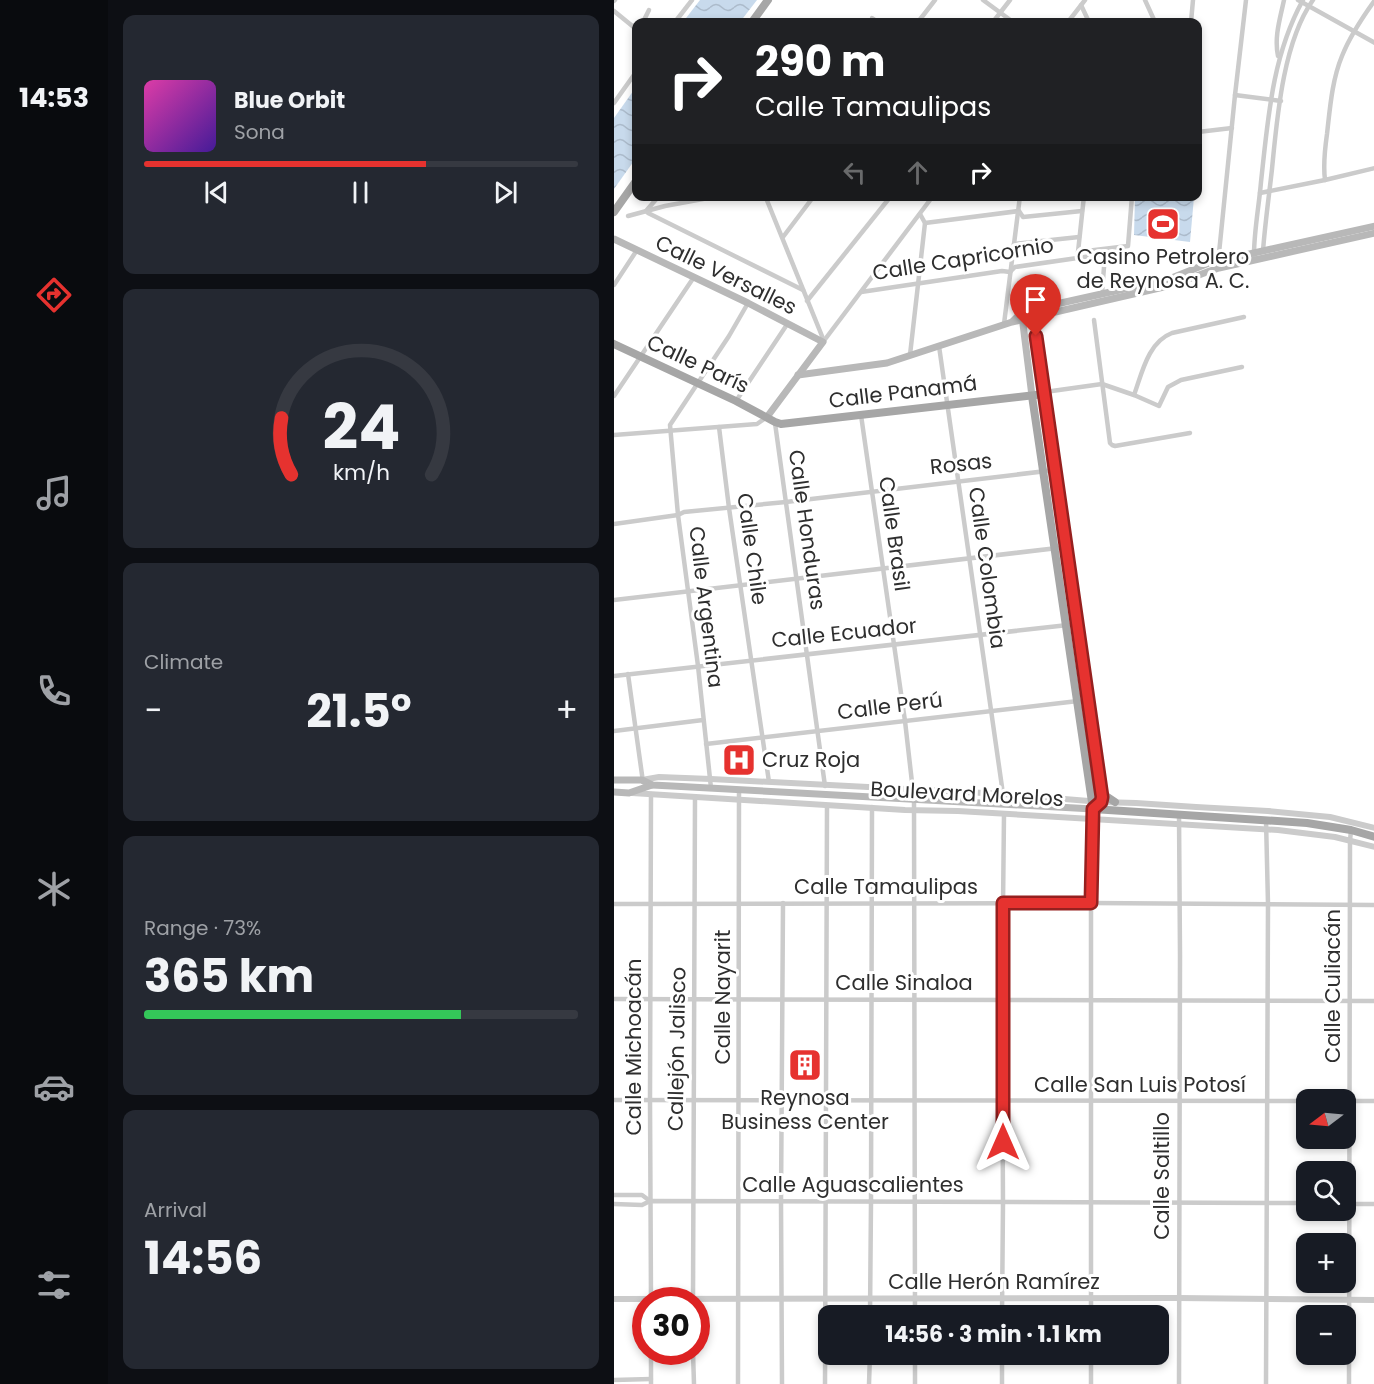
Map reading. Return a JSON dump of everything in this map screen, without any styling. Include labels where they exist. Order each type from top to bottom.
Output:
[{"type":"main road","points":[[755,18],[768,0]]},
{"type":"main road","points":[[760,18],[773,0]]},
{"type":"main road","points":[[614,212],[632,187]]},
{"type":"main road","points":[[614,219],[632,194]]},
{"type":"main road","points":[[798,375],[873,366],[1102,293],[1169,279],[1200,266],[1219,265],[1374,226]]},
{"type":"main road","points":[[1263,254],[1374,233]]},
{"type":"main road","name":"Calle Versalles","points":[[614,239],[824,341]]},
{"type":"main road","points":[[1033,314],[1168,286],[1219,265]]},
{"type":"main road","points":[[1022,317],[1092,805],[1101,802],[1100,789],[1033,314]]},
{"type":"main road","points":[[775,422],[767,417],[824,341]]},
{"type":"main road","name":"Calle París","points":[[614,344],[767,417]]},
{"type":"main road","name":"Calle Panamá","points":[[775,422],[788,424],[1044,394]]},
{"type":"main road","points":[[1078,703],[1085,723],[1091,725]]},
{"type":"main road","name":"Boulevard Morelos","points":[[614,780],[914,800],[1092,805],[1179,814],[1196,812],[1266,825],[1307,823],[1351,830],[1374,837]]},
{"type":"main road","name":"Boulevard Morelos","points":[[614,792],[629,793],[647,784]]},
{"type":"main road","points":[[1100,789],[1115,802]]},
{"type":"main road","points":[[1328,826],[1330,817]]},
{"type":"street","points":[[678,18],[692,0]]},
{"type":"street","points":[[921,18],[935,0]]},
{"type":"street","points":[[983,0],[1007,18]]},
{"type":"street","points":[[996,18],[1010,0]]},
{"type":"street","points":[[1071,18],[1085,0]]},
{"type":"street","points":[[1145,0],[1153,18]]},
{"type":"street","points":[[1191,18],[1193,0]]},
{"type":"street","points":[[1219,265],[1246,0]]},
{"type":"street","points":[[1279,58],[1276,36],[1284,0]]},
{"type":"street","points":[[1263,254],[1288,60],[1296,33],[1313,0]]},
{"type":"street","points":[[1325,180],[1330,108],[1336,73],[1354,32],[1374,0]]},
{"type":"street","points":[[1254,256],[1268,121],[1279,58],[1300,1],[1374,43]]},
{"type":"street","points":[[1081,5],[1087,18]]},
{"type":"street","points":[[645,18],[648,10]]},
{"type":"street","points":[[614,11],[632,26]]},
{"type":"street","points":[[614,103],[632,78]]},
{"type":"street","points":[[1235,95],[1281,101]]},
{"type":"street","points":[[1202,132],[1232,128]]},
{"type":"street","points":[[1260,193],[1374,168]]},
{"type":"street","points":[[646,211],[655,201]]},
{"type":"street","points":[[628,216],[692,201]]},
{"type":"street","points":[[770,201],[824,341],[929,201]]},
{"type":"street","points":[[783,237],[810,201]]},
{"type":"street","points":[[807,301],[887,201]]},
{"type":"street","points":[[1004,324],[1020,201]]},
{"type":"street","points":[[1083,201],[1078,252],[1128,246],[1132,201]]},
{"type":"street","points":[[646,211],[803,290]]},
{"type":"street","points":[[925,223],[1019,211]]},
{"type":"street","points":[[1019,211],[1023,217],[1082,211]]},
{"type":"street","points":[[910,355],[925,223],[920,214]]},
{"type":"street","points":[[1014,244],[1079,237]]},
{"type":"street","points":[[614,285],[637,250]]},
{"type":"street","name":"Calle Capricornio","points":[[861,292],[1002,271],[1010,272],[1015,267],[1105,254],[1102,293]]},
{"type":"street","points":[[614,396],[694,277]]},
{"type":"street","points":[[669,431],[697,382],[729,336],[748,303]]},
{"type":"street","points":[[1134,395],[1152,349],[1162,338],[1172,333],[1244,317]]},
{"type":"street","points":[[1094,320],[1110,443],[1112,445],[1190,433]]},
{"type":"street","points":[[736,401],[788,323]]},
{"type":"street","name":"Calle Colombia","points":[[939,346],[1002,794]]},
{"type":"street","points":[[1044,394],[1102,384],[1159,406],[1168,387],[1181,380],[1242,367]]},
{"type":"street","name":"Calle Brasil","points":[[861,415],[905,722],[915,810],[915,1305]]},
{"type":"street","points":[[614,435],[757,424],[767,417]]},
{"type":"street","name":"Calle Honduras","points":[[775,422],[825,786]]},
{"type":"street","name":"Calle Chile","points":[[719,427],[769,782]]},
{"type":"street","name":"Calle Argentina","points":[[669,431],[712,788]]},
{"type":"street","name":"Rosas","points":[[614,524],[678,515],[684,512],[1055,470]]},
{"type":"street","points":[[614,600],[1066,547]]},
{"type":"street","name":"Calle Ecuador","points":[[614,676],[1077,624]]},
{"type":"street","points":[[628,674],[635,728],[651,794]]},
{"type":"street","name":"Calle Perú","points":[[706,744],[1078,703]]},
{"type":"street","points":[[614,731],[703,720]]},
{"type":"street","name":"Boulevard Morelos","points":[[647,784],[659,777],[711,779],[1002,794],[1092,805]]},
{"type":"street","name":"Calle Nayarit","points":[[738,1384],[739,790]]},
{"type":"street","name":"Boulevard Morelos","points":[[629,793],[1179,824],[1266,825],[1374,847]]},
{"type":"street","name":"Calle Michoacán","points":[[651,794],[651,1287]]},
{"type":"street","name":"Callejón Jalisco","points":[[693,1287],[695,797]]},
{"type":"street","name":"Boulevard Morelos","points":[[1101,802],[1196,812],[1268,811],[1330,817],[1374,828]]},
{"type":"street","points":[[825,1384],[827,805]]},
{"type":"street","points":[[1091,1305],[1092,805]]},
{"type":"street","points":[[870,1305],[872,807]]},
{"type":"street","points":[[1001,1305],[1004,814]]},
{"type":"street","name":"Calle Saltillo","points":[[1179,814],[1179,1384]]},
{"type":"street","points":[[1266,825],[1268,904],[1266,1384]]},
{"type":"street","name":"Calle Culiacán","points":[[1348,1089],[1351,830]]},
{"type":"street","points":[[782,1384],[783,903]]},
{"type":"street","name":"Calle Tamaulipas","points":[[614,904],[1374,904]]},
{"type":"street","name":"Calle Sinaloa","points":[[614,999],[1374,1001]]},
{"type":"street","name":"Calle San Luis Potosí","points":[[614,1100],[1296,1101]]},
{"type":"street","points":[[1356,1101],[1374,1101]]},
{"type":"street","name":"Calle Aguascalientes","points":[[614,1195],[642,1195],[650,1201]]},
{"type":"street","name":"Calle Aguascalientes","points":[[614,1204],[642,1204],[650,1201],[1296,1203]]},
{"type":"street","points":[[1356,1204],[1374,1204]]},
{"type":"street","name":"Calle Culiacán","points":[[1348,1221],[1349,1384]]},
{"type":"street","name":"Calle Herón Ramírez","points":[[614,1299],[632,1299]]},
{"type":"street","name":"Calle Herón Ramírez","points":[[710,1299],[1374,1300]]},
{"type":"street","points":[[614,1380],[651,1382],[651,1365]]},
{"type":"street","points":[[693,1365],[694,1384]]},
{"type":"street","points":[[869,1384],[870,1365]]},
{"type":"street","points":[[914,1384],[915,1365]]},
{"type":"street","points":[[1002,1365],[1002,1384]]},
{"type":"street","points":[[1091,1365],[1091,1384]]},
{"type":"water","points":[[700,0],[757,0],[743,18],[686,18]]},
{"type":"water","points":[[632,93],[632,164],[614,189],[614,118]]},
{"type":"water","name":"Casino Petrolero de Reynosa A. C.","points":[[1135,201],[1194,201],[1190,242],[1134,235]]},
{"type":"place","name":"Casino Petrolero de Reynosa A. C.","points":[[1163,224]]},
{"type":"place","name":"Cruz Roja","points":[[739,760]]},
{"type":"place","name":"Reynosa Business Center","points":[[805,1065]]},
{"type":"route","points":[[1003,1142],[1003,903],[1091,903],[1093,809],[1101,802],[1102,797],[1036,336]]}]
